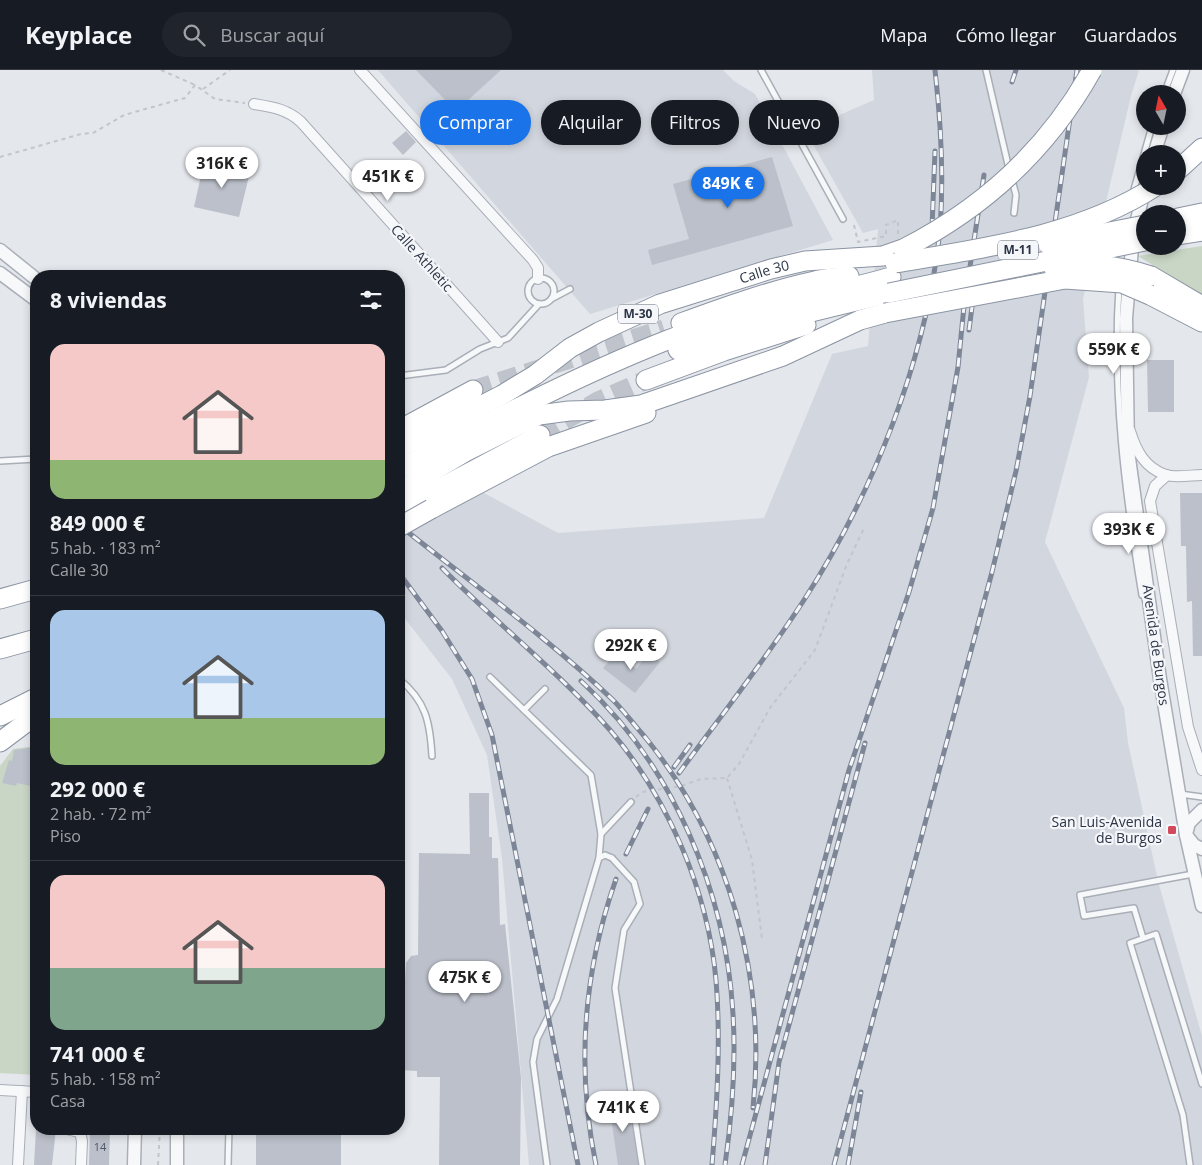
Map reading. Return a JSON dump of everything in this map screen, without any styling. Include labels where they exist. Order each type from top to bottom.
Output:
[{"type":"highway","name":"Calle 30","points":[[414,497],[465,452],[539,415],[641,405],[801,349],[860,320],[889,281],[960,216],[1015,172],[1057,126],[1092,70]]},
{"type":"highway","points":[[1186,163],[1202,148]]},
{"type":"highway","points":[[646,380],[724,351],[952,253],[1060,229],[1095,219],[1132,202],[1142,195]]},
{"type":"highway","points":[[1186,216],[1202,213]]},
{"type":"highway","name":"M-11","points":[[889,281],[1136,226]]},
{"type":"highway","points":[[1186,234],[1202,231]]},
{"type":"highway","points":[[405,466],[521,406],[665,341],[822,294],[889,281],[1088,252],[1136,243]]},
{"type":"highway","points":[[539,415],[571,397],[666,354],[889,281],[1070,260],[1088,252]]},
{"type":"highway","name":"Calle 30","points":[[405,445],[502,395],[535,375],[570,348],[599,332],[660,304],[771,269],[805,261],[883,256],[889,281]]},
{"type":"highway","points":[[405,455],[533,388],[596,346],[652,320],[715,298],[807,271],[889,281]]},
{"type":"highway","points":[[889,281],[894,308],[1075,271],[1109,271],[1128,274],[1150,284],[1173,288],[1202,306]]},
{"type":"highway","points":[[664,329],[725,306],[816,280],[865,272],[889,281]]},
{"type":"highway","name":"Calle 30","points":[[889,281],[1052,280],[1081,278],[1150,284]]},
{"type":"highway","name":"M-30","points":[[1150,284],[1202,322]]},
{"type":"highway","points":[[414,497],[487,478],[548,447],[770,369],[801,349]]},
{"type":"highway","points":[[405,427],[473,390]]},
{"type":"highway","points":[[405,515],[414,497],[540,435]]},
{"type":"highway","points":[[0,589],[30,589]]},
{"type":"highway","points":[[0,599],[30,590]]},
{"type":"highway","points":[[0,649],[30,642]]},
{"type":"highway","points":[[0,716],[30,701]]},
{"type":"highway","points":[[0,742],[30,720]]},
{"type":"highway","points":[[0,752],[30,734]]},
{"type":"street","points":[[360,70],[533,260],[538,268],[538,279]]},
{"type":"street","points":[[1178,85],[1184,70]]},
{"type":"street","name":"Calle Athletic","points":[[254,104],[293,114],[498,342]]},
{"type":"street","name":"Avenida de Burgos","points":[[1143,195],[1133,236],[1126,318],[1130,430],[1128,451],[1179,794],[1193,874],[1202,906]]},
{"type":"street","points":[[0,250],[30,274]]},
{"type":"street","points":[[2,274],[30,295]]},
{"type":"street","points":[[1130,430],[1137,454],[1151,466],[1167,476],[1202,475]]},
{"type":"street","name":"Avenida de Burgos","points":[[1167,476],[1155,486],[1150,501],[1188,727],[1202,770]]},
{"type":"street","points":[[1202,810],[1190,823],[1186,835],[1194,845],[1202,849]]},
{"type":"street","points":[[0,1090],[30,1092]]},
{"type":"street","points":[[18,1165],[22,1091]]},
{"type":"street","points":[[81,1135],[81,1165]]},
{"type":"street","points":[[134,1165],[135,1135]]},
{"type":"street","points":[[177,1135],[177,1165]]},
{"type":"lane","points":[[761,70],[843,219]]},
{"type":"lane","points":[[986,70],[1016,195],[1014,213]]},
{"type":"lane","points":[[1167,85],[1173,70]]},
{"type":"lane","points":[[1128,213],[1150,135]]},
{"type":"lane","points":[[1126,222],[1116,321],[1123,471],[1173,790],[1179,794],[1202,797]]},
{"type":"lane","points":[[552,298],[554,290],[550,282],[538,279],[531,284],[528,292],[532,300],[539,304],[547,303],[552,298],[570,289]]},
{"type":"lane","points":[[405,375],[446,370],[480,349],[508,338],[539,304]]},
{"type":"lane","points":[[0,461],[30,459]]},
{"type":"lane","points":[[490,677],[591,774],[601,834],[599,858],[557,999],[537,1040],[532,1062],[547,1165]]},
{"type":"lane","points":[[405,684],[416,693],[426,717],[432,756]]},
{"type":"lane","points":[[524,710],[545,688]]},
{"type":"lane","points":[[601,834],[631,802]]},
{"type":"lane","points":[[599,858],[605,855],[612,858],[634,882],[640,904],[624,930],[615,988],[642,1165]]},
{"type":"lane","points":[[1143,938],[1134,908],[1084,916],[1080,895],[1193,874]]},
{"type":"lane","points":[[1190,1165],[1183,1115],[1130,942],[1156,934],[1202,1084]]},
{"type":"lane","points":[[228,1165],[229,1135]]},
{"type":"path","points":[[161,70],[203,89],[215,99],[230,103],[254,104]]},
{"type":"path","points":[[203,89],[230,70]]},
{"type":"path","points":[[0,157],[81,134],[93,133],[124,114],[185,98],[195,85]]},
{"type":"path","points":[[854,225],[858,242],[886,236],[886,225],[898,220],[889,281]]},
{"type":"path","points":[[631,802],[642,792],[681,786],[701,779],[728,778],[739,764],[770,708],[815,650],[840,581],[864,528]]},
{"type":"path","points":[[728,778],[752,860],[762,939]]},
{"type":"path","points":[[158,1165],[159,1135]]},
{"type":"shaded area","points":[[378,70],[723,70],[734,81],[755,94],[758,100],[749,100],[749,145],[782,145],[833,240],[590,314],[443,145],[531,145],[531,100],[420,100],[420,118]]},
{"type":"shaded area","points":[[872,70],[1139,70],[1131,96],[1083,299],[1089,377],[1045,542],[1124,708],[1128,743],[1158,881],[1202,1036],[1202,1165],[529,1165],[502,858],[487,755],[452,679],[405,619],[405,484],[442,515],[482,492],[558,533],[764,518],[832,354],[868,346],[878,229],[863,233],[813,145],[839,145],[839,115],[874,100]]},
{"type":"green space","points":[[1202,246],[1202,295],[1138,256],[1186,255],[1186,248]]},
{"type":"green space","points":[[30,747],[30,1075],[0,1073],[0,766],[13,749]]},
{"type":"building","points":[[416,70],[501,70],[468,100],[445,100]]},
{"type":"building","points":[[406,131],[416,142],[403,155],[392,143]]},
{"type":"building","points":[[772,157],[793,226],[652,265],[648,250],[689,239],[673,184]]},
{"type":"building","points":[[204,162],[250,172],[239,217],[194,207]]},
{"type":"building","points":[[1147,360],[1174,360],[1174,412],[1148,412]]},
{"type":"building","points":[[1180,493],[1202,493],[1202,656],[1193,656],[1192,601],[1187,602],[1186,546],[1181,546]]},
{"type":"building","points":[[616,653],[636,669],[649,653],[660,662],[635,693],[603,668]]},
{"type":"building","points":[[30,748],[30,786],[17,783],[16,786],[2,783],[9,760],[12,761],[14,750]]},
{"type":"building","points":[[469,793],[489,793],[489,837],[492,837],[492,858],[498,858],[500,925],[505,924],[521,1078],[520,1165],[439,1165],[440,1077],[417,1077],[417,1071],[405,1070],[406,963],[411,956],[418,955],[419,853],[470,854]]},
{"type":"building","points":[[628,1100],[638,1165],[618,1165],[609,1103]]},
{"type":"building","points":[[36,1135],[55,1135],[52,1165],[34,1165]]},
{"type":"building","points":[[90,1135],[110,1135],[109,1165],[89,1165]]},
{"type":"building","points":[[256,1135],[341,1135],[341,1165],[256,1165]]},
{"type":"tunnel","points":[[473,390],[664,329]]},
{"type":"tunnel","points":[[540,435],[598,401],[646,380]]},
{"type":"railway","points":[[679,773],[804,600],[853,514],[893,422],[910,374],[923,326],[940,229],[941,150],[935,70]]},
{"type":"railway","points":[[1012,82],[1016,70]]},
{"type":"railway","points":[[834,1165],[992,572],[1016,471],[1030,396],[1077,70]]},
{"type":"railway","points":[[932,228],[935,151]]},
{"type":"railway","points":[[742,1165],[849,770],[909,592],[933,508],[958,367],[964,306],[984,175]]},
{"type":"railway","points":[[969,330],[976,276]]},
{"type":"railway","points":[[405,530],[535,632],[588,677],[621,709],[645,737],[674,777],[699,820],[720,865],[736,912],[747,960],[754,1009],[756,1058],[753,1108]]},
{"type":"railway","points":[[442,568],[570,688],[610,730],[650,785],[682,847],[704,913],[712,946],[716,980],[718,1072],[712,1165]]},
{"type":"railway","points":[[405,581],[442,631],[472,679],[492,735],[578,1165]]},
{"type":"railway","points":[[581,681],[614,714],[643,751],[668,791],[689,833],[706,877],[719,922],[728,968],[733,1014],[733,1089],[725,1165]]},
{"type":"railway","points":[[765,1165],[779,1062],[865,743]]},
{"type":"railway","points":[[674,767],[690,745]]},
{"type":"railway","points":[[626,854],[648,809]]},
{"type":"railway","points":[[596,1165],[586,1093],[586,1021],[596,950],[616,879]]},
{"type":"railway","points":[[848,1165],[861,1092]]},
{"type":"place","name":"San Luis-Avenida de Burgos","points":[[1172,830]]}]
